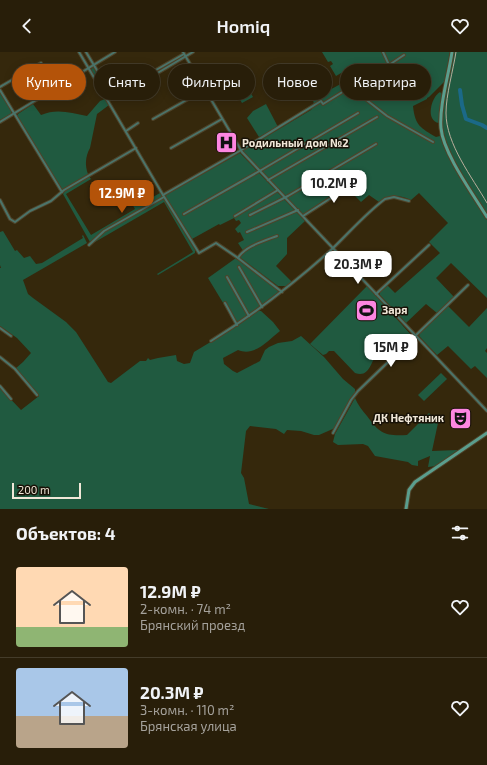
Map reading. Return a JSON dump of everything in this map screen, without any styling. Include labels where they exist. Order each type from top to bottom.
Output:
[{"type":"street","points":[[79,52],[94,77]]},
{"type":"street","points":[[0,122],[94,66],[86,52]]},
{"type":"street","points":[[97,64],[115,52]]},
{"type":"street","points":[[160,72],[194,52]]},
{"type":"street","points":[[382,52],[388,64]]},
{"type":"street","points":[[452,52],[442,112],[441,126],[443,138],[446,148],[487,217]]},
{"type":"street","points":[[160,67],[184,53],[190,64]]},
{"type":"street","points":[[390,64],[404,55]]},
{"type":"street","points":[[41,63],[0,88],[14,114],[62,192]]},
{"type":"street","points":[[89,245],[104,232],[321,101],[323,104],[340,93]]},
{"type":"street","points":[[108,100],[164,196],[199,252],[216,243],[282,292]]},
{"type":"street","points":[[153,119],[186,100]]},
{"type":"street","points":[[211,100],[240,150],[487,411]]},
{"type":"street","points":[[367,100],[387,116],[433,142]]},
{"type":"street","points":[[184,214],[358,113]]},
{"type":"street","points":[[268,180],[377,117]]},
{"type":"street","points":[[171,148],[222,119]]},
{"type":"street","points":[[126,131],[138,123]]},
{"type":"street","points":[[250,215],[285,197],[376,144]]},
{"type":"street","points":[[0,200],[10,219],[13,221],[18,220],[30,211],[48,202],[64,190],[136,148]]},
{"type":"street","points":[[303,216],[337,194],[355,178]]},
{"type":"street","points":[[235,216],[278,190]]},
{"type":"street","points":[[211,341],[237,325],[282,292],[333,248],[385,199],[390,197],[398,197],[409,201]]},
{"type":"street","points":[[247,232],[298,210]]},
{"type":"street","points":[[238,258],[240,254],[251,247],[276,236]]},
{"type":"street","points":[[376,294],[428,245]]},
{"type":"street","points":[[239,267],[262,307]]},
{"type":"street","points":[[227,277],[250,316]]},
{"type":"street","points":[[333,434],[351,400],[358,391],[468,285]]},
{"type":"street","points":[[224,303],[237,325]]},
{"type":"street","points":[[0,328],[11,336]]},
{"type":"street","points":[[0,357],[15,369],[37,395]]},
{"type":"street","points":[[0,386],[11,399]]},
{"type":"street","points":[[406,509],[410,490],[415,482],[487,433]]},
{"type":"green space","points":[[322,52],[450,52],[445,81],[431,95],[431,64],[340,64],[340,74],[336,76],[332,69],[333,64],[331,61],[328,62]]},
{"type":"green space","points":[[454,52],[487,52],[487,214],[450,151],[443,132],[442,123],[444,103]]},
{"type":"green space","points":[[93,67],[94,75],[91,70]]},
{"type":"green space","points":[[340,84],[340,100],[425,100],[413,106],[417,122],[423,129],[436,137],[440,136],[445,149],[487,220],[487,298],[451,263],[436,278],[454,297],[437,313],[426,304],[406,323],[380,295],[380,292],[387,285],[395,293],[440,253],[429,242],[448,223],[419,193],[411,200],[395,196],[383,199],[379,202],[369,195],[361,202],[345,186],[303,215],[243,152],[311,110],[314,105],[313,100],[332,100],[332,89]]},
{"type":"green space","points":[[0,91],[11,110],[11,114],[0,120]]},
{"type":"green space","points":[[440,92],[443,95],[439,123],[432,118],[431,109],[434,99]]},
{"type":"green space","points":[[106,100],[109,105],[97,114],[90,148],[86,158],[86,168],[88,174],[62,190],[17,116],[33,104],[41,115],[58,111],[87,116],[100,101]]},
{"type":"green space","points":[[240,100],[248,100],[242,103]]},
{"type":"green space","points":[[266,104],[278,127],[259,137],[247,118],[253,111]]},
{"type":"green space","points":[[240,153],[305,221],[287,238],[287,254],[276,266],[292,282],[287,286],[278,286],[238,256],[244,252],[238,243],[244,240],[240,232],[238,233],[235,229],[241,223],[239,220],[236,221],[234,218],[220,225],[219,224],[192,239],[165,196]]},
{"type":"green space","points":[[89,176],[91,179],[66,194],[91,235],[135,209],[128,197],[127,191],[135,187],[144,202],[160,193],[195,250],[195,253],[158,275],[157,274],[193,252],[164,202],[95,242],[90,242],[63,194],[65,191]]},
{"type":"green space","points":[[3,231],[15,251],[17,250],[24,258],[30,256],[36,264],[42,263],[83,238],[83,235],[87,243],[23,280],[28,294],[66,322],[76,332],[108,382],[111,383],[140,361],[146,361],[148,358],[150,360],[176,355],[177,361],[184,364],[190,363],[194,352],[237,326],[258,311],[261,311],[280,331],[256,349],[244,352],[238,350],[223,358],[224,364],[237,373],[260,361],[265,350],[269,347],[278,343],[292,341],[301,336],[324,357],[343,379],[355,389],[355,394],[345,408],[335,428],[319,435],[287,430],[284,434],[276,429],[250,426],[246,431],[241,473],[244,478],[249,504],[269,509],[0,509],[0,388],[21,410],[39,396],[15,369],[31,353],[17,338],[0,326],[0,232]]},
{"type":"green space","points":[[236,258],[278,289],[278,293],[237,323],[234,321],[208,278]]},
{"type":"green space","name":"Заря","points":[[367,286],[412,336],[401,346],[393,339],[377,355],[367,371],[360,374],[355,373],[334,351],[329,351],[323,355],[310,344]]},
{"type":"green space","points":[[448,306],[469,327],[487,308],[487,348],[485,351],[487,353],[487,378],[475,366],[471,369],[448,346],[437,355],[419,336],[420,333]]},
{"type":"green space","points":[[441,373],[447,379],[424,401],[418,395]]},
{"type":"green space","points":[[355,398],[360,407],[376,427],[388,434],[407,435],[429,413],[438,423],[432,451],[458,450],[436,466],[428,467],[430,456],[418,461],[418,466],[412,465],[408,462],[375,456],[368,446],[363,444],[338,445],[333,442],[335,434]]},
{"type":"waterway","points":[[460,90],[466,119],[487,128]]},
{"type":"tram line","points":[[456,52],[447,99],[447,125],[450,136],[461,160],[487,203]]},
{"type":"place","name":"Родильный дом №2","points":[[227,143]]},
{"type":"place","name":"Заря","points":[[366,310]]},
{"type":"place","name":"ДК Нефтяник","points":[[460,418]]}]
